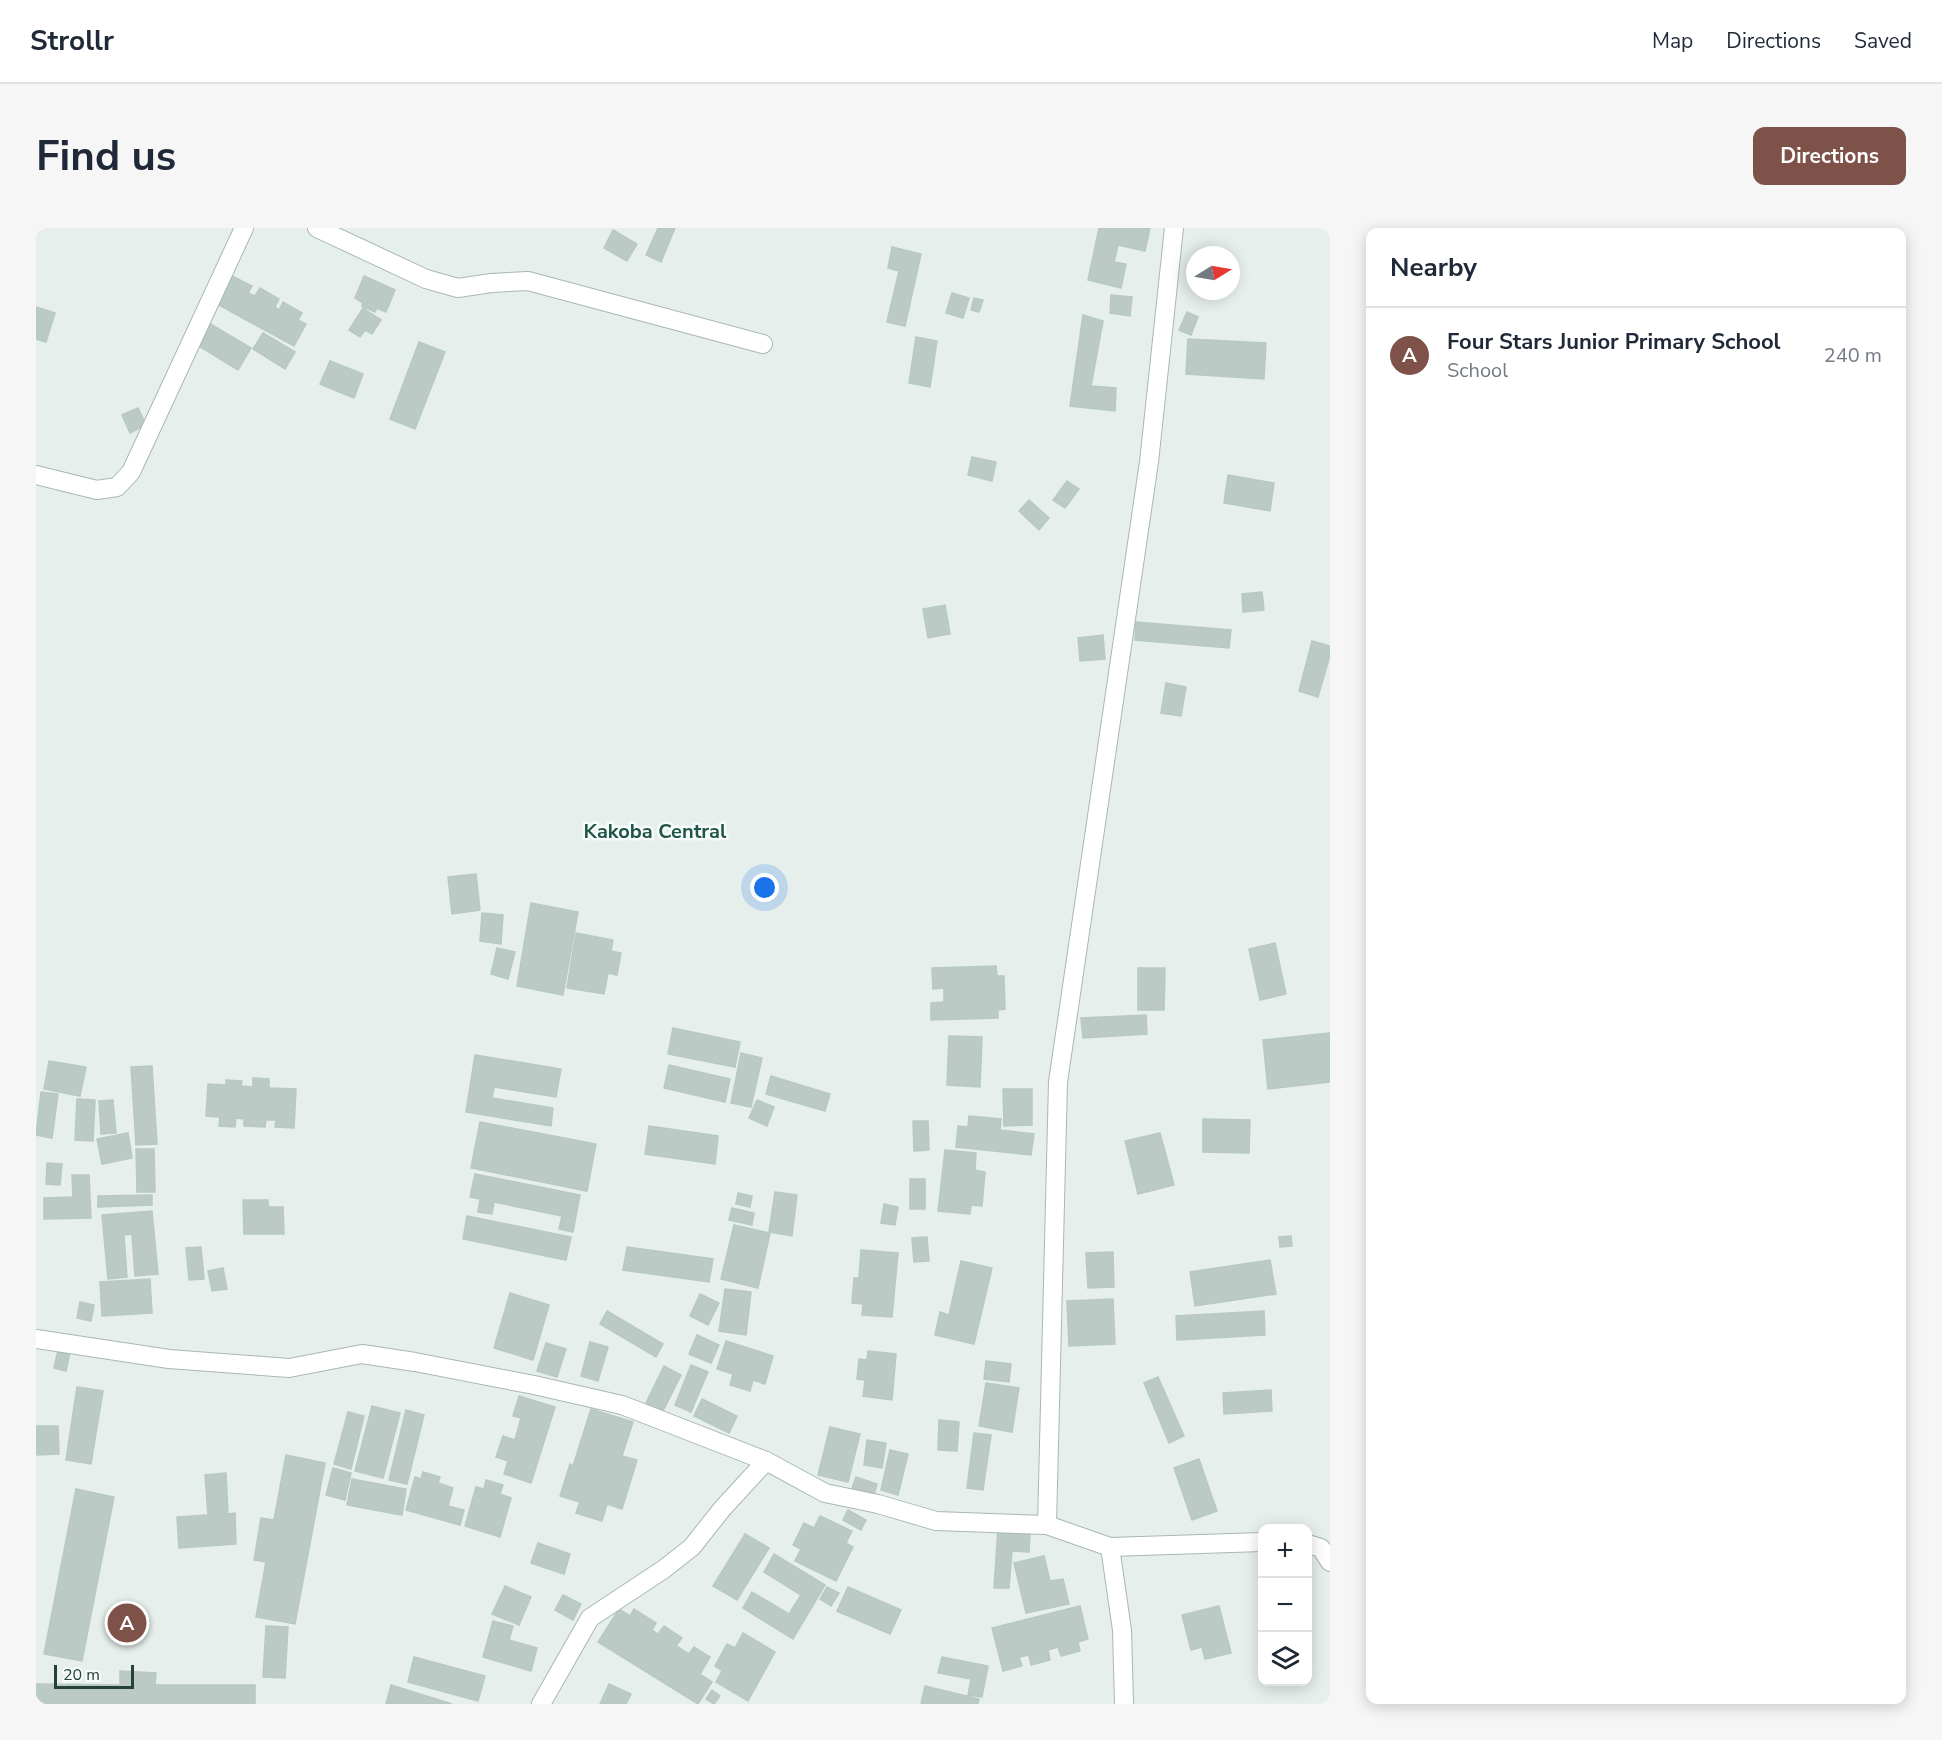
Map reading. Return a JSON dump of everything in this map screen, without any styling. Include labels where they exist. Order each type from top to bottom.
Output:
[{"type":"street","points":[[36,475],[97,490],[117,487],[131,472],[244,228]]},
{"type":"street","points":[[317,228],[426,279],[458,288],[528,281],[763,344]]},
{"type":"street","points":[[1047,1525],[1058,1082],[1149,462],[1174,228]]},
{"type":"street","points":[[36,1339],[169,1359],[290,1368],[362,1354],[415,1362],[622,1405],[766,1461],[825,1493],[878,1504],[936,1521],[1047,1525],[1110,1547],[1258,1542]]},
{"type":"street","points":[[542,1704],[590,1618],[664,1569],[692,1547],[722,1509],[766,1461]]},
{"type":"street","points":[[1312,1545],[1321,1548],[1330,1563]]},
{"type":"street","points":[[1110,1547],[1122,1630],[1124,1704]]},
{"type":"building","points":[[658,228],[675,228],[661,262],[646,255]]},
{"type":"building","points":[[1099,228],[1150,228],[1145,251],[1118,245],[1114,262],[1126,264],[1121,288],[1088,280]]},
{"type":"building","points":[[613,230],[637,244],[627,261],[604,248]]},
{"type":"building","points":[[892,247],[921,254],[905,326],[887,322],[899,271],[888,268]]},
{"type":"building","points":[[232,276],[252,286],[248,293],[255,296],[260,288],[279,299],[275,307],[279,310],[283,302],[302,313],[298,320],[306,324],[294,346],[217,304]]},
{"type":"building","points":[[364,276],[395,290],[386,312],[377,308],[375,312],[362,306],[363,303],[355,298]]},
{"type":"building","points":[[952,293],[969,298],[963,318],[946,313]]},
{"type":"building","points":[[1111,295],[1132,297],[1130,316],[1110,313]]},
{"type":"building","points":[[974,298],[983,300],[979,312],[971,310]]},
{"type":"building","points":[[36,307],[55,313],[46,342],[36,339]]},
{"type":"building","points":[[363,308],[381,320],[372,334],[365,330],[360,337],[349,330]]},
{"type":"building","points":[[1187,312],[1198,317],[1191,335],[1179,330]]},
{"type":"building","points":[[1083,315],[1103,321],[1091,386],[1116,388],[1115,411],[1070,406]]},
{"type":"building","points":[[207,322],[251,348],[238,370],[194,343]]},
{"type":"building","points":[[263,333],[295,352],[285,369],[253,349]]},
{"type":"building","points":[[916,337],[937,341],[930,387],[909,383]]},
{"type":"building","points":[[1188,339],[1266,343],[1264,379],[1186,374]]},
{"type":"building","points":[[419,342],[445,352],[415,429],[390,419]]},
{"type":"building","points":[[330,361],[363,374],[354,398],[320,384]]},
{"type":"building","points":[[138,408],[146,425],[130,433],[122,415]]},
{"type":"building","points":[[972,457],[996,462],[992,481],[968,475]]},
{"type":"building","points":[[1228,475],[1274,483],[1270,511],[1224,503]]},
{"type":"building","points":[[1067,481],[1079,489],[1065,508],[1053,500]]},
{"type":"building","points":[[1029,500],[1049,518],[1039,530],[1019,511]]},
{"type":"building","points":[[1262,592],[1264,610],[1243,612],[1242,594]]},
{"type":"building","points":[[945,605],[950,634],[928,638],[923,609]]},
{"type":"building","points":[[1136,622],[1231,630],[1229,648],[1135,640]]},
{"type":"building","points":[[1103,635],[1105,659],[1080,661],[1078,638]]},
{"type":"building","points":[[1312,641],[1330,646],[1330,655],[1318,697],[1299,691]]},
{"type":"building","points":[[1166,683],[1186,687],[1181,716],[1161,713]]},
{"type":"building","points":[[476,874],[480,910],[452,914],[448,877]]},
{"type":"building","points":[[531,903],[578,912],[563,995],[517,986]]},
{"type":"building","points":[[482,913],[503,915],[501,944],[480,941]]},
{"type":"building","points":[[576,933],[613,940],[611,951],[621,953],[617,975],[608,973],[604,994],[567,988]]},
{"type":"building","points":[[1275,943],[1286,994],[1260,1000],[1249,949]]},
{"type":"building","points":[[497,948],[515,952],[508,979],[491,974]]},
{"type":"building","points":[[996,966],[997,976],[1004,976],[1005,1009],[998,1010],[998,1018],[931,1020],[931,1003],[944,1002],[944,988],[933,989],[932,968]]},
{"type":"building","points":[[1138,968],[1165,968],[1164,1010],[1138,1010]]},
{"type":"building","points":[[1146,1015],[1147,1034],[1083,1038],[1081,1018]]},
{"type":"building","points":[[673,1028],[740,1042],[735,1067],[668,1054]]},
{"type":"building","points":[[1330,1033],[1330,1082],[1268,1089],[1263,1040]]},
{"type":"building","points":[[949,1036],[982,1037],[980,1087],[947,1085]]},
{"type":"building","points":[[741,1053],[762,1058],[751,1107],[731,1103]]},
{"type":"building","points":[[475,1055],[561,1069],[556,1097],[494,1087],[492,1098],[553,1108],[551,1126],[466,1112]]},
{"type":"building","points":[[49,1061],[86,1067],[80,1096],[44,1089]]},
{"type":"building","points":[[669,1065],[730,1079],[725,1102],[664,1088]]},
{"type":"building","points":[[152,1066],[157,1144],[136,1145],[131,1067]]},
{"type":"building","points":[[771,1076],[830,1094],[825,1111],[766,1094]]},
{"type":"building","points":[[253,1078],[269,1079],[269,1088],[296,1089],[294,1128],[275,1127],[276,1120],[266,1120],[265,1127],[244,1126],[244,1119],[236,1118],[235,1127],[219,1126],[220,1117],[206,1116],[208,1084],[226,1085],[226,1080],[242,1081],[241,1086],[253,1087]]},
{"type":"building","points":[[1003,1089],[1032,1089],[1032,1125],[1004,1126]]},
{"type":"building","points":[[41,1092],[58,1094],[52,1138],[36,1135]]},
{"type":"building","points":[[77,1099],[95,1100],[93,1141],[75,1140]]},
{"type":"building","points":[[113,1100],[116,1133],[101,1134],[99,1101]]},
{"type":"building","points":[[757,1100],[774,1107],[767,1126],[749,1118]]},
{"type":"building","points":[[969,1116],[1001,1119],[1000,1130],[1034,1134],[1031,1155],[956,1147],[958,1126],[968,1127]]},
{"type":"building","points":[[1203,1119],[1250,1120],[1249,1153],[1203,1152]]},
{"type":"building","points":[[913,1121],[928,1121],[929,1150],[914,1151]]},
{"type":"building","points":[[480,1122],[596,1144],[587,1191],[471,1168]]},
{"type":"building","points":[[649,1126],[718,1136],[715,1164],[645,1154]]},
{"type":"building","points":[[128,1133],[132,1158],[102,1164],[97,1139]]},
{"type":"building","points":[[1160,1133],[1174,1185],[1138,1194],[1125,1141]]},
{"type":"building","points":[[136,1149],[154,1149],[155,1192],[137,1192]]},
{"type":"building","points":[[945,1150],[976,1153],[975,1170],[985,1172],[982,1206],[971,1205],[970,1214],[938,1211]]},
{"type":"building","points":[[47,1163],[62,1164],[60,1185],[46,1184]]},
{"type":"building","points":[[475,1174],[580,1195],[573,1232],[559,1229],[562,1216],[494,1202],[492,1214],[478,1212],[480,1199],[470,1197]]},
{"type":"building","points":[[72,1175],[89,1175],[91,1218],[44,1219],[44,1198],[73,1197]]},
{"type":"building","points":[[910,1179],[925,1179],[925,1209],[910,1209]]},
{"type":"building","points":[[775,1192],[797,1195],[792,1236],[769,1232]]},
{"type":"building","points":[[738,1193],[752,1196],[750,1207],[736,1204]]},
{"type":"building","points":[[152,1195],[152,1205],[98,1207],[98,1196]]},
{"type":"building","points":[[243,1200],[268,1200],[268,1207],[283,1207],[284,1234],[244,1234]]},
{"type":"building","points":[[884,1204],[898,1207],[895,1225],[881,1223]]},
{"type":"building","points":[[732,1208],[754,1213],[752,1225],[729,1220]]},
{"type":"building","points":[[152,1211],[158,1274],[135,1276],[132,1234],[124,1235],[127,1277],[108,1279],[102,1215]]},
{"type":"building","points":[[467,1216],[571,1237],[566,1260],[463,1239]]},
{"type":"building","points":[[734,1225],[770,1233],[758,1288],[721,1279]]},
{"type":"building","points":[[1291,1236],[1292,1246],[1280,1247],[1279,1237]]},
{"type":"building","points":[[927,1237],[929,1261],[914,1262],[912,1238]]},
{"type":"building","points":[[201,1247],[204,1279],[189,1280],[186,1248]]},
{"type":"building","points":[[627,1247],[713,1259],[709,1282],[623,1270]]},
{"type":"building","points":[[861,1250],[898,1253],[892,1317],[862,1315],[863,1304],[852,1303],[854,1278],[859,1278]]},
{"type":"building","points":[[1113,1252],[1114,1287],[1088,1288],[1086,1253]]},
{"type":"building","points":[[1270,1260],[1276,1294],[1195,1306],[1190,1272]]},
{"type":"building","points":[[961,1261],[992,1268],[974,1344],[935,1335],[940,1312],[949,1315]]},
{"type":"building","points":[[223,1268],[227,1289],[212,1291],[208,1271]]},
{"type":"building","points":[[150,1279],[152,1313],[102,1316],[100,1282]]},
{"type":"building","points":[[725,1289],[751,1292],[746,1335],[719,1331]]},
{"type":"building","points":[[510,1293],[549,1305],[533,1360],[494,1348]]},
{"type":"building","points":[[700,1294],[719,1303],[708,1325],[690,1316]]},
{"type":"building","points":[[1113,1299],[1115,1344],[1069,1346],[1067,1301]]},
{"type":"building","points":[[80,1302],[94,1305],[91,1321],[77,1318]]},
{"type":"building","points":[[607,1311],[663,1344],[656,1357],[600,1324]]},
{"type":"building","points":[[1264,1311],[1265,1335],[1177,1340],[1176,1316]]},
{"type":"building","points":[[697,1335],[719,1345],[711,1363],[689,1354]]},
{"type":"building","points":[[726,1341],[773,1356],[765,1384],[753,1380],[750,1391],[730,1385],[733,1374],[717,1369]]},
{"type":"building","points":[[590,1342],[608,1347],[598,1381],[581,1376]]},
{"type":"building","points":[[546,1343],[566,1349],[557,1377],[537,1371]]},
{"type":"building","points":[[58,1350],[70,1352],[66,1371],[54,1368]]},
{"type":"building","points":[[868,1351],[896,1354],[892,1400],[863,1396],[865,1380],[857,1379],[859,1359],[867,1360]]},
{"type":"building","points":[[986,1361],[1011,1364],[1009,1382],[984,1379]]},
{"type":"building","points":[[691,1365],[708,1372],[691,1412],[675,1405]]},
{"type":"building","points":[[664,1366],[681,1375],[663,1411],[646,1403]]},
{"type":"building","points":[[1158,1377],[1184,1436],[1169,1443],[1144,1383]]},
{"type":"building","points":[[986,1383],[1019,1388],[1012,1432],[979,1426]]},
{"type":"building","points":[[77,1387],[103,1391],[91,1464],[66,1460]]},
{"type":"building","points":[[1271,1390],[1272,1411],[1224,1414],[1223,1393]]},
{"type":"building","points":[[519,1396],[555,1407],[531,1483],[504,1474],[508,1461],[496,1457],[503,1436],[515,1440],[521,1418],[513,1416]]},
{"type":"building","points":[[702,1399],[737,1416],[729,1433],[694,1416]]},
{"type":"building","points":[[372,1406],[400,1413],[383,1478],[355,1471]]},
{"type":"building","points":[[591,1409],[633,1422],[622,1456],[637,1460],[622,1509],[607,1504],[602,1521],[576,1513],[580,1502],[560,1496],[570,1464],[573,1466]]},
{"type":"building","points":[[406,1410],[424,1415],[407,1484],[389,1480]]},
{"type":"building","points":[[348,1412],[364,1416],[351,1469],[334,1464]]},
{"type":"building","points":[[939,1420],[959,1422],[957,1451],[938,1450]]},
{"type":"building","points":[[36,1426],[58,1426],[59,1454],[36,1455]]},
{"type":"building","points":[[830,1427],[860,1434],[848,1482],[818,1475]]},
{"type":"building","points":[[974,1433],[991,1435],[983,1490],[967,1488]]},
{"type":"building","points":[[867,1440],[886,1443],[882,1468],[864,1465]]},
{"type":"building","points":[[890,1450],[908,1454],[898,1495],[881,1490]]},
{"type":"building","points":[[286,1455],[325,1463],[295,1624],[256,1617],[266,1562],[254,1560],[261,1518],[274,1520]]},
{"type":"building","points":[[1199,1459],[1217,1511],[1192,1520],[1174,1468]]},
{"type":"building","points":[[333,1468],[351,1473],[345,1500],[326,1495]]},
{"type":"building","points":[[423,1472],[440,1477],[438,1483],[453,1488],[448,1506],[464,1510],[460,1525],[406,1510],[415,1477],[421,1479]]},
{"type":"building","points":[[226,1473],[228,1514],[235,1513],[236,1544],[179,1548],[177,1517],[208,1515],[205,1475]]},
{"type":"building","points":[[856,1477],[877,1484],[874,1495],[852,1488]]},
{"type":"building","points":[[352,1479],[406,1489],[402,1515],[347,1505]]},
{"type":"building","points":[[486,1480],[503,1485],[500,1494],[511,1498],[500,1537],[465,1526],[476,1487],[484,1489]]},
{"type":"building","points":[[76,1489],[114,1497],[82,1661],[44,1654]]},
{"type":"building","points":[[848,1510],[866,1520],[861,1530],[843,1520]]},
{"type":"building","points":[[820,1516],[852,1531],[846,1543],[853,1547],[836,1581],[795,1561],[801,1549],[793,1545],[804,1523],[814,1528]]},
{"type":"building","points":[[998,1528],[1030,1531],[1029,1552],[1012,1551],[1009,1588],[994,1588]]},
{"type":"building","points":[[745,1534],[769,1548],[737,1600],[713,1586]]},
{"type":"building","points":[[538,1543],[570,1554],[564,1574],[531,1563]]},
{"type":"building","points":[[774,1554],[825,1585],[793,1639],[743,1608],[752,1592],[789,1614],[801,1595],[764,1572]]},
{"type":"building","points":[[1044,1556],[1050,1581],[1063,1579],[1069,1604],[1026,1613],[1014,1563]]},
{"type":"building","points":[[505,1586],[531,1597],[519,1625],[492,1614]]},
{"type":"building","points":[[827,1587],[839,1593],[831,1606],[820,1599]]},
{"type":"building","points":[[848,1587],[901,1610],[890,1634],[837,1611]]},
{"type":"building","points":[[563,1595],[581,1604],[573,1620],[555,1610]]},
{"type":"building","points":[[1080,1606],[1088,1639],[1078,1642],[1080,1651],[1061,1656],[1058,1647],[1048,1650],[1050,1660],[1031,1665],[1029,1655],[1019,1657],[1022,1666],[1003,1671],[992,1628]]},
{"type":"building","points":[[1219,1606],[1231,1653],[1205,1659],[1202,1647],[1191,1650],[1182,1615]]},
{"type":"building","points":[[619,1609],[630,1616],[634,1609],[656,1623],[652,1630],[658,1634],[664,1626],[682,1638],[676,1646],[689,1654],[694,1647],[710,1657],[700,1674],[712,1682],[698,1704],[598,1642]]},
{"type":"building","points":[[493,1621],[513,1626],[509,1640],[537,1648],[531,1671],[483,1657]]},
{"type":"building","points":[[266,1626],[288,1627],[285,1678],[263,1677]]},
{"type":"building","points":[[743,1633],[775,1652],[748,1701],[716,1682],[722,1671],[715,1666],[727,1644],[735,1648]]},
{"type":"building","points":[[414,1657],[485,1676],[478,1701],[408,1682]]},
{"type":"building","points":[[942,1657],[988,1666],[982,1697],[968,1695],[971,1679],[938,1673]]},
{"type":"building","points":[[120,1671],[156,1673],[155,1685],[255,1685],[255,1704],[36,1704],[36,1684],[120,1685]]},
{"type":"building","points":[[609,1684],[631,1694],[626,1704],[600,1704]]},
{"type":"building","points":[[391,1685],[452,1704],[386,1704]]},
{"type":"building","points":[[925,1686],[979,1699],[978,1704],[921,1704]]},
{"type":"building","points":[[712,1690],[720,1696],[714,1704],[706,1699]]},
{"type":"place","name":"Four Stars Junior Primary School","points":[[127,1623]]},
{"type":"district","name":"Kakoba Central","points":[[655,831]]}]
